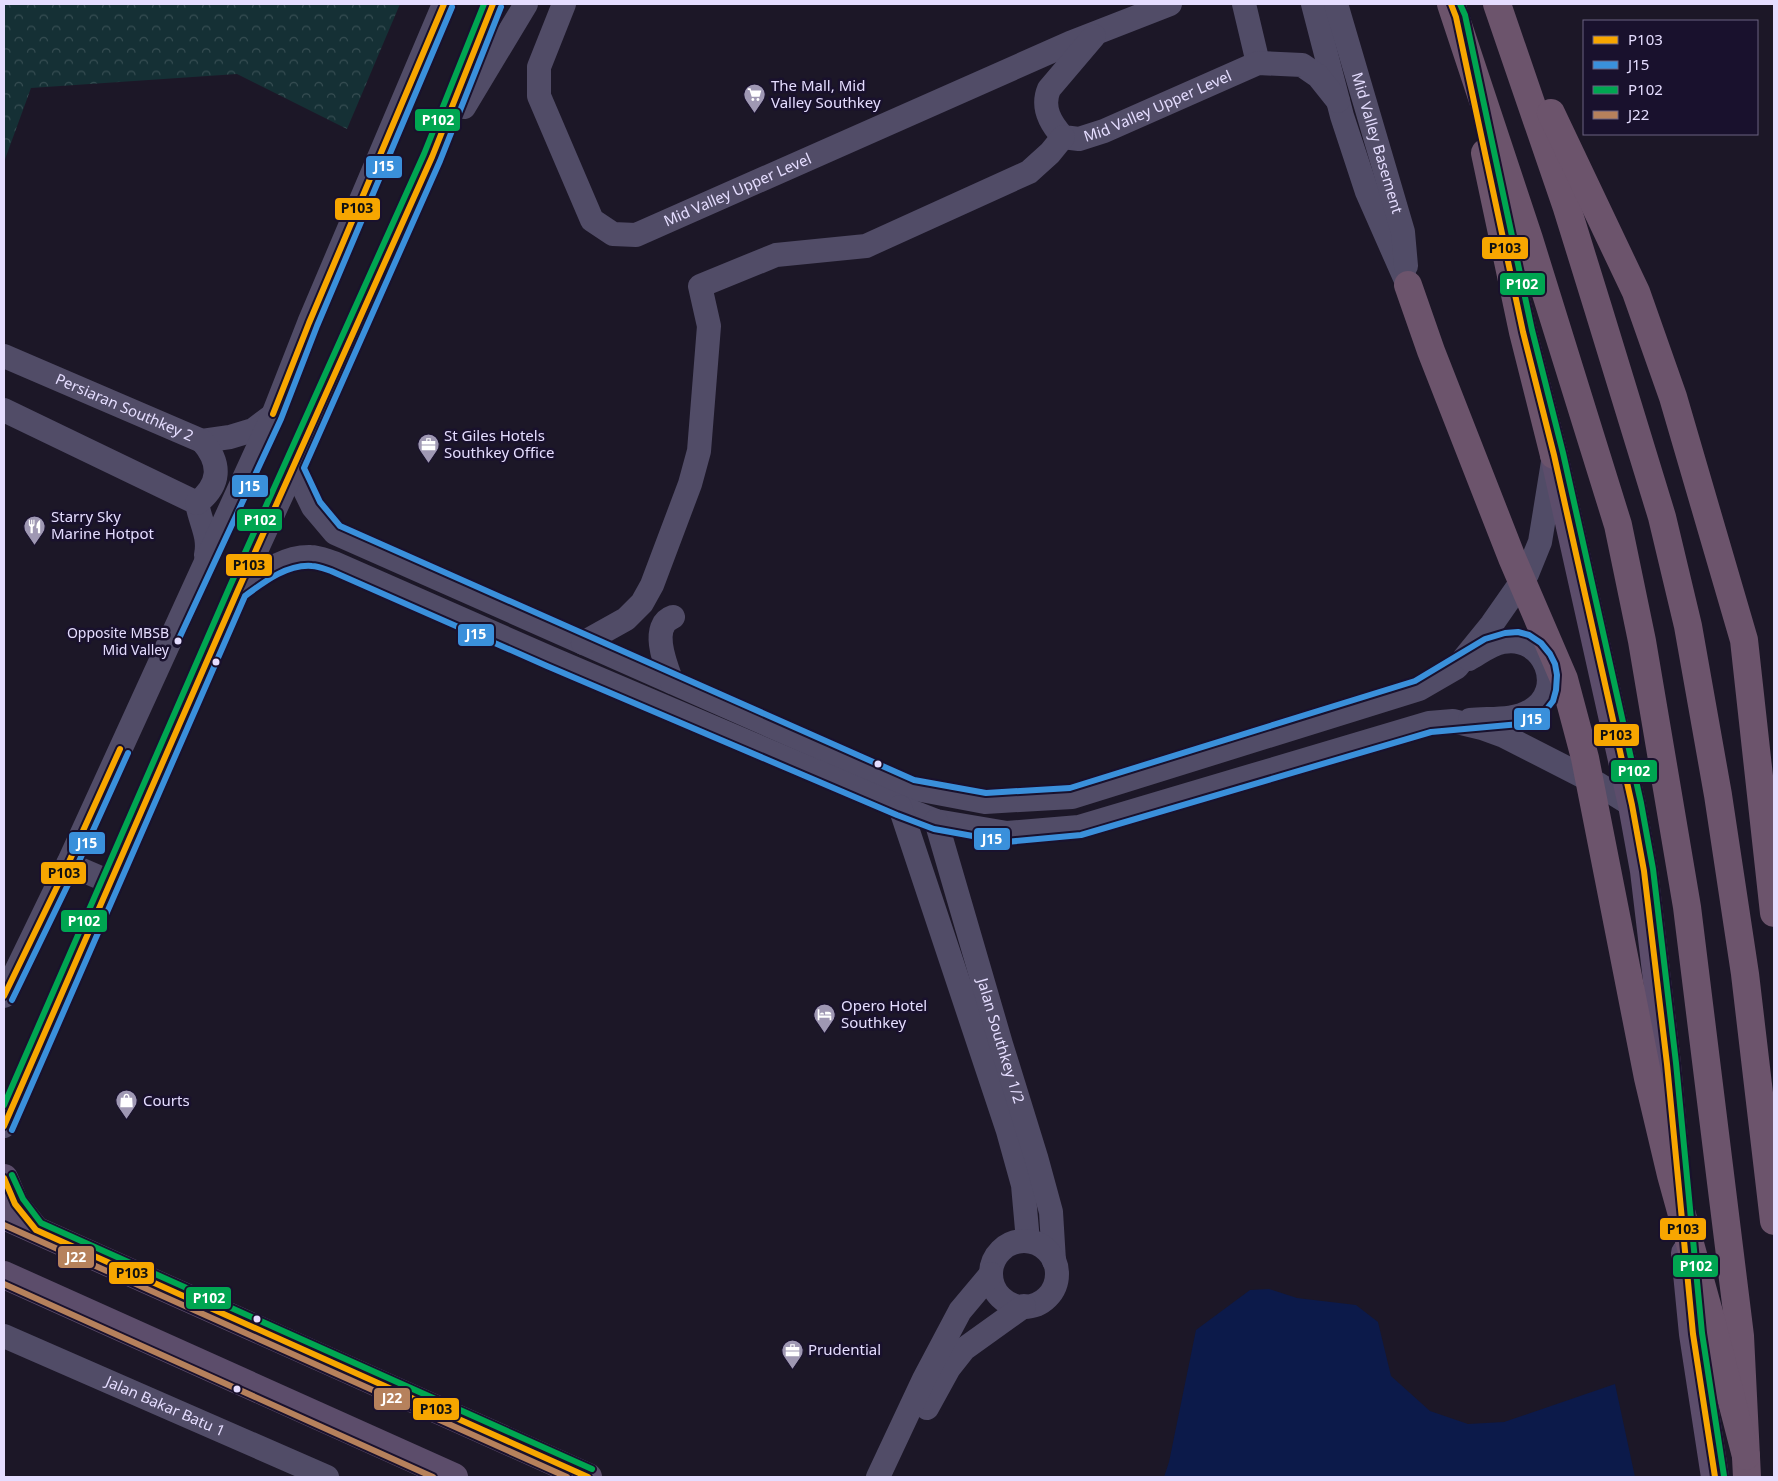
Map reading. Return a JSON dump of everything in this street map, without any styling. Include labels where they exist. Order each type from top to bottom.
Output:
[{"type":"highway","points":[[1498,4],[1567,208],[1662,517],[1688,626],[1718,795],[1745,974],[1774,1221]]},
{"type":"highway","points":[[1498,4],[1636,292],[1673,397],[1744,640],[1774,913]]},
{"type":"highway","points":[[1454,11],[1529,240],[1618,525],[1642,641],[1688,916],[1740,1336],[1746,1466]]},
{"type":"highway","points":[[1454,11],[1522,332],[1554,455]]},
{"type":"highway","points":[[1408,285],[1431,350],[1512,558],[1564,679],[1585,758],[1648,1078],[1671,1175],[1708,1306],[1746,1466]]},
{"type":"main road","points":[[1554,455],[1632,805],[1644,871],[1667,1064],[1692,1334],[1715,1477]]},
{"type":"main road","points":[[4,1178],[15,1204],[36,1230]]},
{"type":"main road","points":[[4,1216],[588,1477]]},
{"type":"main road","points":[[4,1275],[454,1477]]},
{"type":"street","points":[[4,996],[68,864],[205,560],[273,415],[309,323],[444,4]]},
{"type":"street","points":[[4,1126],[238,590],[432,157],[493,4]]},
{"type":"street","points":[[432,157],[526,4]]},
{"type":"street","name":"Mid Valley Upper Level","points":[[564,4],[538,67],[539,96],[592,220],[613,234],[636,235],[1097,33],[1170,4]]},
{"type":"street","points":[[1244,4],[1258,63]]},
{"type":"street","name":"Mid Valley Upper Level","points":[[1313,4],[1338,101],[1367,192],[1408,285]]},
{"type":"street","name":"Mid Valley Basement","points":[[1336,4],[1403,232],[1408,285]]},
{"type":"street","name":"Mid Valley Upper Level","points":[[1097,33],[1046,95],[1048,115],[1053,126],[1063,137],[1079,139],[1104,132],[1258,63],[1302,65],[1318,76],[1338,101]]},
{"type":"street","points":[[583,643],[626,619],[642,603],[652,585],[690,484],[699,451],[709,326],[700,286],[776,255],[866,246],[1028,172],[1050,153],[1063,137]]},
{"type":"street","name":"Persiaran Southkey 2","points":[[4,356],[202,441],[230,437],[253,430],[273,415]]},
{"type":"street","points":[[4,410],[197,503]]},
{"type":"street","points":[[197,503],[206,496],[213,485],[216,474],[215,462],[210,450],[202,441]]},
{"type":"street","points":[[1457,667],[1492,624],[1527,574],[1540,542],[1554,455]]},
{"type":"street","points":[[238,590],[268,569],[288,561],[312,557],[334,564],[550,658],[936,821],[1007,833],[1079,827],[1429,723],[1518,716],[1530,712],[1540,704],[1549,683],[1548,671],[1542,656],[1533,647],[1517,641],[1502,642],[1490,646],[1419,689],[1072,797],[985,802],[911,788],[335,534],[313,507],[294,468]]},
{"type":"street","points":[[197,503],[198,512],[206,530],[208,546],[205,560]]},
{"type":"street","points":[[672,682],[662,652],[661,631],[664,623],[673,617]]},
{"type":"street","points":[[1453,721],[1504,736],[1598,784],[1632,805]]},
{"type":"street","name":"Jalan Southkey 1/2","points":[[900,806],[1008,1131],[1023,1185],[1028,1241]]},
{"type":"street","name":"Jalan Southkey 1/2","points":[[936,821],[1051,1212],[1054,1261]]},
{"type":"street","points":[[68,864],[110,882]]},
{"type":"street","points":[[1017,1241],[1028,1241],[1042,1246],[1052,1255],[1056,1267],[1057,1280],[1052,1292],[1043,1301],[1031,1306],[1018,1306],[1006,1302],[996,1292],[991,1280],[991,1268],[996,1255],[1005,1246],[1017,1241]]},
{"type":"street","points":[[878,1477],[924,1379],[960,1311],[991,1274]]},
{"type":"street","points":[[893,1477],[949,1368],[964,1349],[1024,1306]]},
{"type":"street","name":"Jalan Bakar Batu 1","points":[[4,1336],[327,1477]]},
{"type":"green space","points":[[4,4],[400,4],[347,129],[237,74],[31,88],[4,162]]},
{"type":"water","points":[[1269,1289],[1297,1298],[1356,1305],[1378,1322],[1391,1376],[1430,1411],[1468,1424],[1504,1422],[1615,1384],[1635,1477],[1164,1477],[1169,1462],[1196,1330],[1250,1290]]},
{"type":"transit line","name":"P103","points":[[273,414],[309,323],[444,4]]},
{"type":"transit line","name":"P102","points":[[4,1105],[230,586],[424,154],[484,4]]},
{"type":"transit line","name":"P103","points":[[4,1126],[238,590],[432,157],[493,4]]},
{"type":"transit line","name":"P103","points":[[1451,4],[1456,17],[1523,332],[1554,455],[1632,805],[1644,871],[1667,1064],[1693,1334],[1715,1477]]},
{"type":"transit line","name":"P102","points":[[1460,4],[1465,15],[1532,330],[1563,453],[1641,803],[1653,869],[1676,1063],[1702,1333],[1724,1476]]},
{"type":"transit line","name":"J15","points":[[177,643],[281,419],[317,326],[452,7]]},
{"type":"transit line","name":"J15","points":[[12,1130],[245,596],[276,575],[294,568],[314,566],[331,571],[547,666],[897,815],[934,829],[1006,842],[1081,835],[1431,732],[1520,724],[1536,718],[1553,701],[1557,675],[1555,664],[1550,654],[1541,643],[1529,635],[1518,632],[1505,633],[1485,639],[1415,681],[1070,788],[986,793],[914,780],[340,526],[320,502],[304,468],[440,161],[501,7]]},
{"type":"transit line","name":"P103","points":[[4,996],[68,864],[120,749]]},
{"type":"transit line","name":"J15","points":[[12,1000],[76,868],[128,753]]},
{"type":"transit line","name":"P102","points":[[12,1175],[23,1199],[41,1223],[592,1469]]},
{"type":"transit line","name":"P103","points":[[4,1178],[15,1204],[36,1230],[588,1477]]},
{"type":"transit line","name":"J22","points":[[4,1225],[567,1477]]},
{"type":"transit line","name":"J22","points":[[4,1284],[433,1477]]},
{"type":"place","name":"The Mall, Mid Valley Southkey","points":[[755,114]]},
{"type":"place","name":"St Giles Hotels Southkey Office","points":[[428,464]]},
{"type":"place","name":"Starry Sky Marine Hotpot","points":[[35,545]]},
{"type":"place","name":"Opposite MBSB Mid Valley","points":[[178,641]]},
{"type":"place","name":"Opero Hotel Southkey","points":[[825,1034]]},
{"type":"place","name":"Courts","points":[[127,1120]]},
{"type":"place","name":"Prudential","points":[[792,1369]]}]
